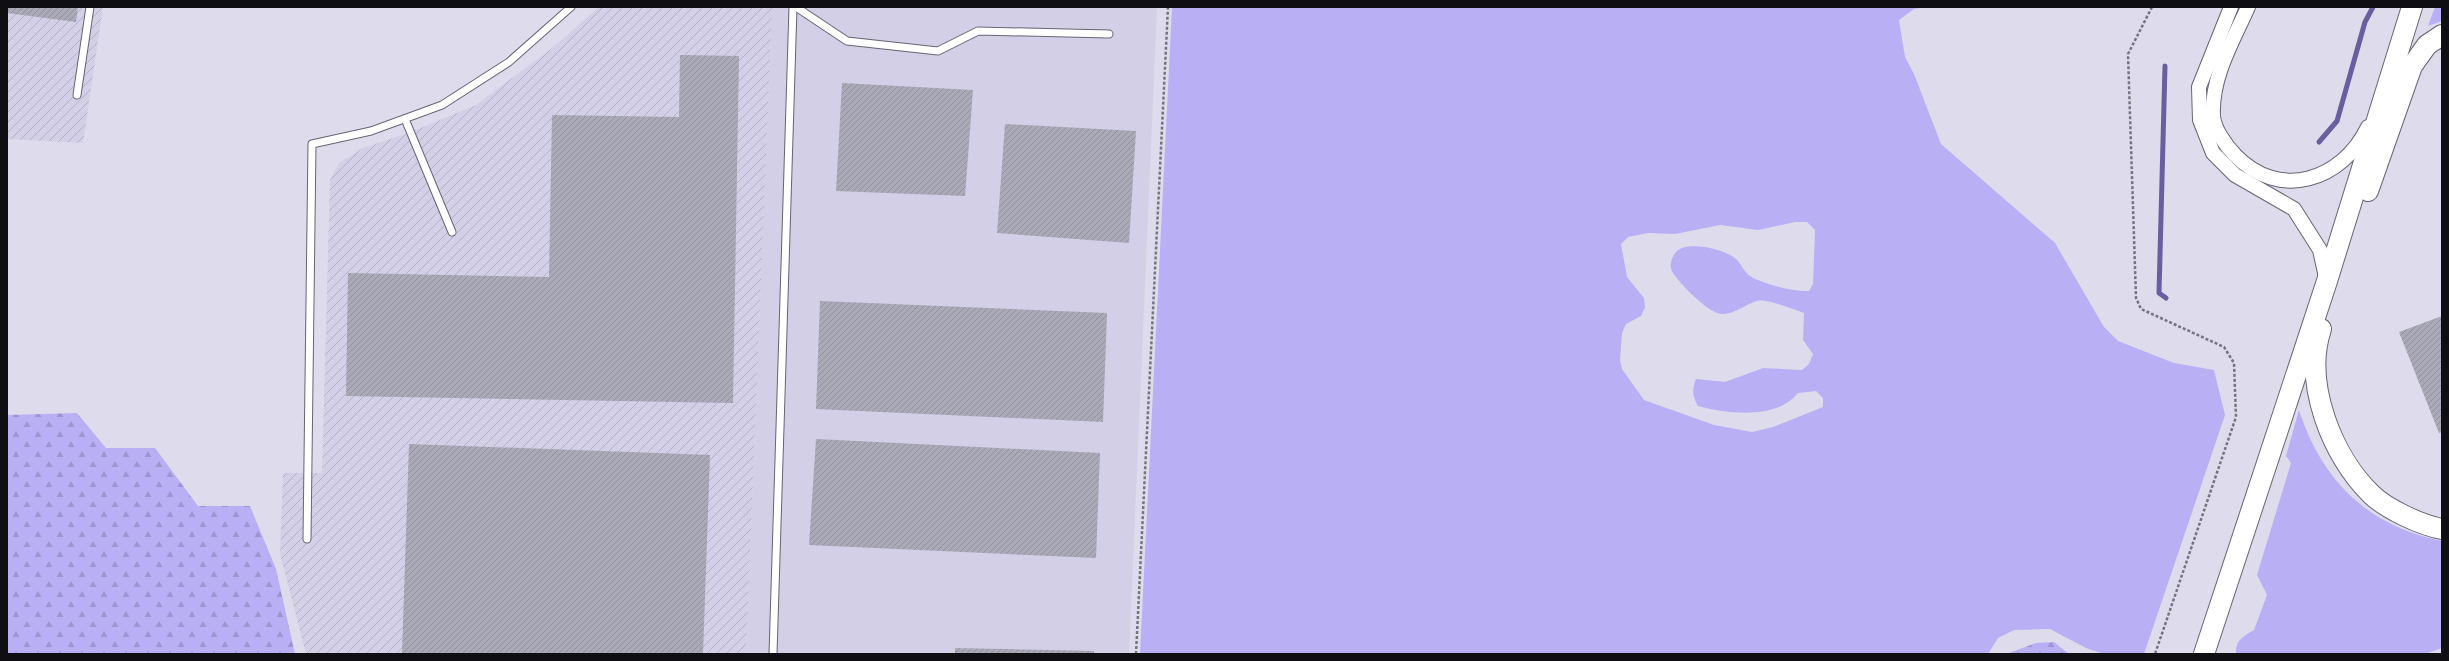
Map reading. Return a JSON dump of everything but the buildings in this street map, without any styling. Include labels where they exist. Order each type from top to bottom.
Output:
[{"type":"main road","points":[[2204,654],[2327,281],[2412,7]]},
{"type":"main road","points":[[2442,35],[2427,45],[2412,66],[2318,337],[2316,381],[2334,443],[2351,471],[2372,495],[2401,514],[2442,529]]},
{"type":"street","points":[[2231,7],[2199,87],[2200,120],[2212,153],[2235,175],[2294,209],[2320,250],[2325,266],[2327,281]]},
{"type":"street","points":[[2248,7],[2223,62],[2217,83],[2213,118],[2226,146],[2244,165],[2269,178],[2295,182],[2318,176],[2344,161],[2362,140],[2383,97]]},
{"type":"lane","points":[[77,95],[90,7]]},
{"type":"lane","points":[[307,538],[312,144],[371,131],[442,105],[509,62],[571,7]]},
{"type":"lane","points":[[794,7],[847,41],[938,51],[978,32],[1109,34]]},
{"type":"lane","points":[[773,654],[794,7]]},
{"type":"lane","points":[[405,119],[452,232]]},
{"type":"path","points":[[1136,654],[1168,7]]},
{"type":"path","points":[[2152,7],[2128,54],[2136,298],[2141,308],[2224,347],[2234,363],[2236,417],[2155,654]]},
{"type":"shaded area","points":[[7,7],[103,7],[83,143],[7,139]]},
{"type":"shaded area","points":[[599,7],[772,8],[746,654],[306,654],[280,554],[283,473],[322,473],[330,180],[339,163],[363,148],[411,132],[476,105],[551,49]]},
{"type":"shaded area","points":[[1157,7],[1129,654],[746,654],[772,8]]},
{"type":"green space","points":[[1172,7],[1927,7],[1914,9],[1899,20],[1905,57],[1914,74],[1941,144],[2055,243],[2104,327],[2118,341],[2174,363],[2214,370],[2225,415],[2144,654],[2104,654],[2086,648],[2050,629],[2014,630],[1998,638],[1988,654],[1140,654]],"holes":[[[1795,222],[1807,222],[1815,230],[1813,284],[1809,291],[1781,288],[1753,278],[1732,256],[1727,253],[1704,247],[1697,246],[1682,248],[1677,251],[1672,258],[1671,267],[1673,273],[1688,291],[1703,304],[1717,313],[1727,314],[1757,301],[1766,301],[1804,313],[1803,340],[1813,354],[1809,364],[1802,370],[1763,368],[1725,382],[1696,379],[1693,392],[1698,406],[1737,413],[1751,413],[1778,408],[1789,402],[1798,393],[1816,391],[1823,398],[1823,407],[1773,427],[1752,432],[1714,425],[1644,400],[1622,369],[1620,360],[1622,333],[1626,324],[1641,316],[1645,307],[1644,298],[1627,277],[1621,244],[1628,237],[1648,233],[1675,234],[1720,225],[1758,230]]]},
{"type":"green space","points":[[2435,7],[2442,7],[2442,21],[2428,26]]},
{"type":"green space","points":[[2299,410],[2309,435],[2321,458],[2335,479],[2351,496],[2370,512],[2392,524],[2416,534],[2442,541],[2442,648],[2425,654],[2236,654],[2237,645],[2241,639],[2254,630],[2267,595],[2257,575],[2291,463],[2286,456]]},
{"type":"green space","points":[[77,413],[106,448],[155,448],[198,506],[250,506],[276,569],[295,654],[7,654],[7,415]]},
{"type":"green space","points":[[2054,642],[2069,654],[2006,654],[2036,643]]},
{"type":"waterway","points":[[2319,142],[2337,121],[2365,22],[2373,7]]},
{"type":"waterway","points":[[2165,66],[2159,293],[2166,298]]}]
